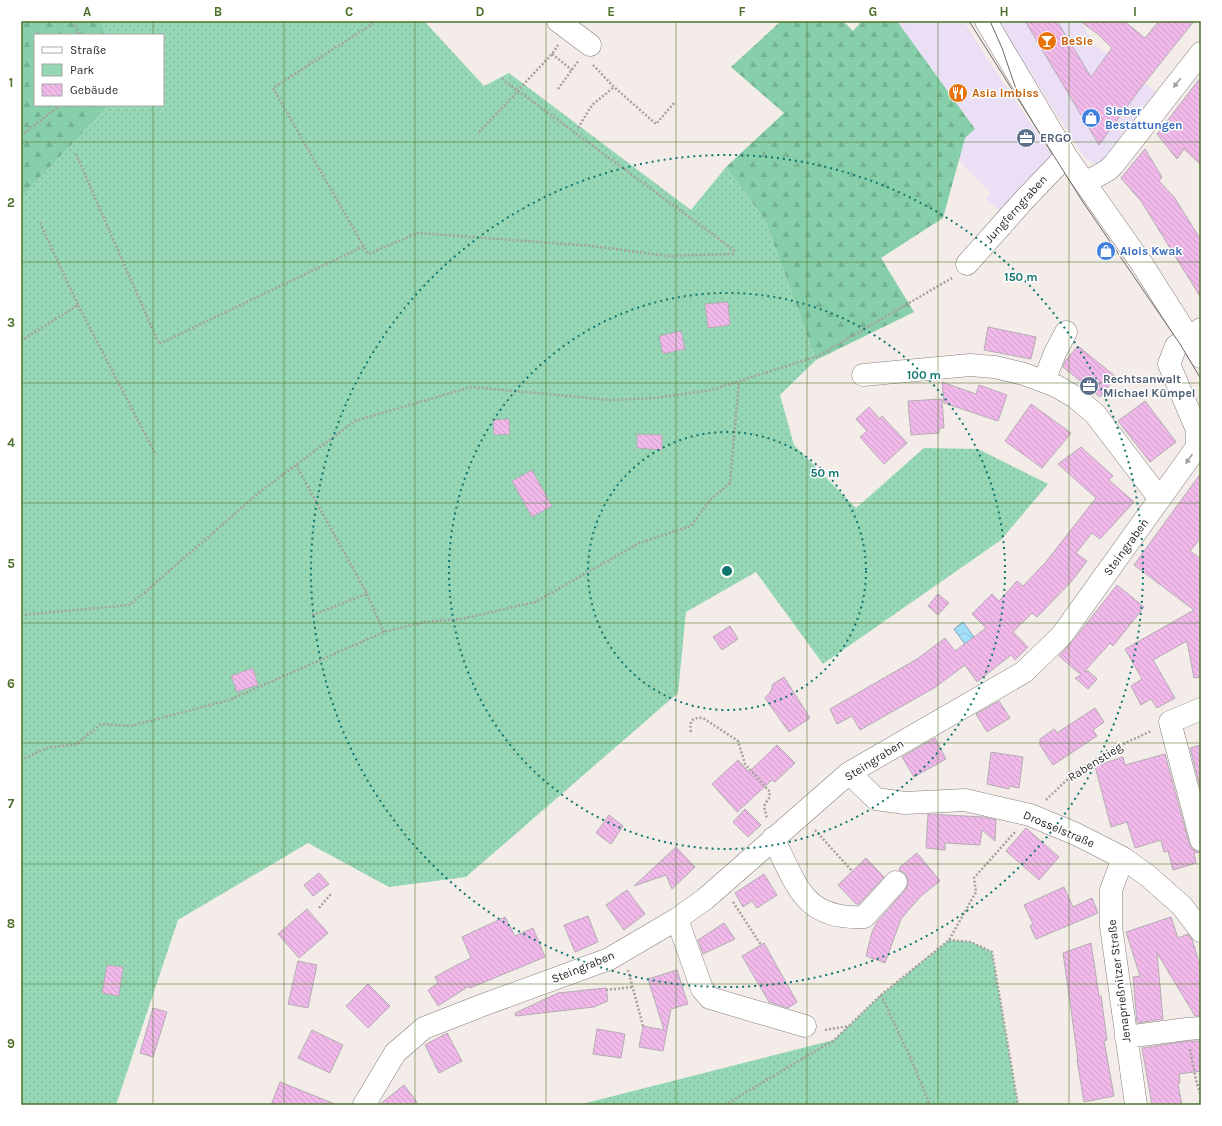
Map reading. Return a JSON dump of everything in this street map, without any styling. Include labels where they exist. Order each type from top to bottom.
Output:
[{"type":"street","points":[[558,21],[587,50]]},
{"type":"street","points":[[986,21],[1066,156],[1142,264],[1195,333],[1201,357]]},
{"type":"street","points":[[1085,183],[1108,170],[1114,164],[1201,53]]},
{"type":"street","name":"Jungferngraben","points":[[967,264],[1023,201],[1066,156]]},
{"type":"street","points":[[1044,381],[1055,352],[1066,332]]},
{"type":"street","name":"Steingraben","points":[[368,1103],[395,1054],[424,1028],[609,959],[623,951],[705,899],[849,773],[1024,672],[1062,635],[1197,447],[1196,430],[1169,364],[1176,346],[1195,333]]},
{"type":"street","points":[[863,375],[970,365],[995,367],[1024,374],[1056,386],[1075,397],[1095,414],[1160,499]]},
{"type":"street","points":[[1201,709],[1170,722],[1201,840]]},
{"type":"street","name":"Drosselstraße","points":[[849,773],[876,799],[905,803],[965,800],[1030,815],[1076,834],[1123,858],[1148,876],[1182,906],[1201,931]]},
{"type":"street","points":[[773,838],[802,895],[812,905],[826,913],[847,918],[864,917],[896,882]]},
{"type":"street","name":"Jenaprießnitzer Straße","points":[[1123,858],[1111,890],[1111,926],[1136,1105]]},
{"type":"street","points":[[676,918],[702,989],[710,998],[805,1026]]},
{"type":"street","points":[[1126,1037],[1194,1029]]},
{"type":"path","points":[[74,21],[79,34]]},
{"type":"path","points":[[377,21],[273,88],[368,254],[418,233],[593,246],[667,256],[733,254],[734,250],[502,80]]},
{"type":"path","points":[[479,132],[558,46]]},
{"type":"path","points":[[558,89],[587,50],[614,87],[656,124],[676,102]]},
{"type":"path","points":[[552,54],[572,70]]},
{"type":"path","points":[[578,128],[592,105],[614,87]]},
{"type":"path","points":[[21,136],[59,106]]},
{"type":"path","points":[[76,154],[159,344],[364,246]]},
{"type":"path","points":[[40,223],[78,305],[156,455]]},
{"type":"path","points":[[21,615],[130,605],[261,492],[355,421],[471,387],[611,400],[655,398],[711,390],[818,356],[958,274],[967,264]]},
{"type":"path","points":[[21,341],[78,305]]},
{"type":"path","points":[[21,760],[47,748],[77,744],[101,724],[131,726],[229,700],[384,632],[424,622],[461,619],[535,602],[639,543],[691,526],[710,500],[730,483],[739,381]]},
{"type":"path","points":[[296,465],[368,594],[384,632]]},
{"type":"path","points":[[312,615],[368,594]]},
{"type":"path","points":[[691,732],[690,725],[692,720],[698,717],[703,718],[738,741],[745,764],[770,792],[769,798],[764,806],[773,838]]},
{"type":"path","name":"Rabenstieg","points":[[949,940],[976,892],[974,878],[1030,815],[1074,773],[1113,749],[1170,722]]},
{"type":"path","points":[[801,815],[852,871]]},
{"type":"path","points":[[722,884],[762,945]]},
{"type":"path","points":[[319,908],[331,894]]},
{"type":"path","points":[[725,1105],[834,1040],[881,995],[949,940],[971,942],[992,952],[1018,1105]]},
{"type":"path","points":[[623,951],[643,1026]]},
{"type":"path","points":[[606,990],[633,988]]},
{"type":"path","points":[[881,995],[911,1059],[930,1105]]},
{"type":"path","points":[[805,1026],[825,1031],[849,1026]]},
{"type":"path","points":[[1194,1029],[1196,1080],[1201,1096]]},
{"type":"shaded area","points":[[897,21],[964,21],[983,53],[1056,161],[1005,215],[986,199],[991,193],[959,160],[965,138],[975,129]]},
{"type":"shaded area","points":[[997,21],[1081,21],[1094,44],[1162,97],[1099,165],[1090,161],[1085,158]]},
{"type":"green space","points":[[21,21],[102,21],[105,34],[34,34],[34,106],[108,106],[21,198]]},
{"type":"green space","points":[[102,21],[424,21],[484,86],[509,73],[691,210],[726,167],[765,220],[816,360],[780,395],[794,445],[856,508],[924,448],[978,449],[1048,484],[1001,540],[823,664],[756,572],[686,612],[678,693],[466,877],[389,887],[308,843],[178,920],[116,1105],[21,1105],[21,198],[108,106],[164,106],[164,34],[105,34]]},
{"type":"green space","points":[[781,21],[843,21],[853,31],[862,21],[897,21],[975,129],[965,138],[943,218],[881,258],[914,312],[816,360],[765,220],[726,167],[784,113],[731,67]]},
{"type":"green space","points":[[949,940],[971,942],[992,952],[1018,1105],[578,1105],[834,1040],[881,995]]},
{"type":"water","points":[[963,622],[974,637],[965,644],[954,629]]},
{"type":"building","points":[[1025,21],[1057,21],[1091,77],[1112,48],[1099,35],[1080,21],[1124,21],[1145,38],[1159,21],[1194,21],[1139,90],[1099,145]]},
{"type":"building","points":[[1201,77],[1201,165],[1184,149],[1177,159],[1157,134]]},
{"type":"building","points":[[1145,149],[1162,177],[1159,181],[1174,197],[1201,240],[1201,298],[1141,201],[1121,178]]},
{"type":"building","points":[[728,302],[730,325],[708,328],[705,304]]},
{"type":"building","points":[[988,327],[1036,337],[1031,359],[984,350]]},
{"type":"building","points":[[681,331],[685,349],[663,354],[659,336]]},
{"type":"building","points":[[1078,346],[1116,377],[1100,397],[1063,367],[1065,361]]},
{"type":"building","points":[[942,382],[976,394],[979,385],[1007,395],[998,421],[944,403]]},
{"type":"building","points":[[942,399],[944,428],[939,428],[939,433],[911,435],[908,401]]},
{"type":"building","points":[[1145,401],[1176,442],[1150,462],[1118,421]]},
{"type":"building","points":[[1031,404],[1071,433],[1042,468],[1005,441]]},
{"type":"building","points":[[869,407],[880,419],[882,416],[907,443],[884,464],[860,437],[867,431],[856,419]]},
{"type":"building","points":[[509,419],[510,434],[494,435],[493,420]]},
{"type":"building","points":[[637,434],[662,435],[662,450],[637,448]]},
{"type":"building","points":[[1081,447],[1113,476],[1109,480],[1134,502],[1100,539],[1092,533],[1076,553],[1087,561],[1071,582],[1037,617],[1032,613],[1013,632],[1028,647],[1015,660],[1011,655],[977,682],[965,665],[934,688],[860,730],[852,716],[837,724],[830,709],[917,659],[945,638],[955,651],[986,628],[972,614],[992,594],[999,601],[1017,581],[1023,586],[1045,563],[1096,498],[1058,464]]},
{"type":"building","points":[[532,470],[552,506],[532,517],[512,481]]},
{"type":"building","points":[[1201,473],[1201,538],[1190,551],[1201,559],[1201,677],[1194,678],[1187,641],[1153,660],[1175,698],[1157,708],[1151,699],[1141,705],[1131,686],[1142,679],[1125,649],[1194,610],[1134,565]]},
{"type":"building","points":[[1117,585],[1144,607],[1113,646],[1110,643],[1084,672],[1088,671],[1097,679],[1088,689],[1075,678],[1081,675],[1059,656],[1072,642]]},
{"type":"building","points":[[938,594],[949,603],[938,615],[928,606]]},
{"type":"building","points":[[730,626],[738,639],[722,650],[713,637]]},
{"type":"building","points":[[253,668],[258,685],[237,692],[231,676]]},
{"type":"building","points":[[784,677],[810,718],[789,732],[765,698],[771,691],[773,684]]},
{"type":"building","points":[[999,701],[1010,718],[987,732],[976,714]]},
{"type":"building","points":[[1095,708],[1104,722],[1093,730],[1097,736],[1053,765],[1040,745],[1040,739],[1054,729],[1057,733]]},
{"type":"building","points":[[935,738],[946,759],[914,777],[902,757]]},
{"type":"building","points":[[777,745],[795,763],[775,782],[772,780],[737,812],[712,784],[738,760],[749,772]]},
{"type":"building","points":[[1201,745],[1201,791],[1190,748]]},
{"type":"building","points":[[991,752],[1023,757],[1019,788],[1009,786],[1009,789],[987,784]]},
{"type":"building","points":[[1165,754],[1189,843],[1192,849],[1201,852],[1194,853],[1196,863],[1173,870],[1168,851],[1164,852],[1161,840],[1135,848],[1127,822],[1111,827],[1095,766],[1123,757],[1125,765]]},
{"type":"building","points":[[745,809],[761,825],[748,837],[733,822]]},
{"type":"building","points":[[928,814],[983,817],[996,820],[995,841],[982,830],[980,845],[945,843],[945,850],[926,848]]},
{"type":"building","points":[[609,815],[623,826],[611,844],[596,833]]},
{"type":"building","points":[[1026,828],[1059,857],[1039,880],[1006,851]]},
{"type":"building","points":[[676,847],[695,867],[672,889],[666,875],[634,886]]},
{"type":"building","points":[[917,853],[940,881],[921,896],[901,919],[885,963],[866,956],[872,932],[877,922],[908,885],[908,878],[905,873],[899,870],[900,867]]},
{"type":"building","points":[[866,858],[884,877],[859,904],[856,904],[838,885]]},
{"type":"building","points":[[319,873],[329,884],[313,896],[304,885]]},
{"type":"building","points":[[764,874],[777,895],[757,908],[752,901],[743,907],[735,893]]},
{"type":"building","points":[[1064,887],[1073,907],[1092,898],[1098,913],[1036,939],[1030,926],[1033,924],[1024,905]]},
{"type":"building","points":[[627,890],[645,914],[624,930],[606,905]]},
{"type":"building","points":[[307,909],[328,933],[299,958],[278,934]]},
{"type":"building","points":[[588,916],[598,942],[575,952],[564,925]]},
{"type":"building","points":[[505,917],[515,936],[533,928],[545,957],[470,988],[469,986],[438,1006],[428,990],[438,983],[435,977],[471,958],[462,937]]},
{"type":"building","points":[[1171,917],[1178,938],[1188,934],[1192,939],[1201,969],[1201,1016],[1195,1016],[1157,953],[1163,1019],[1137,1023],[1133,977],[1140,976],[1126,932]]},
{"type":"building","points":[[724,923],[735,939],[703,954],[698,940]]},
{"type":"building","points":[[764,943],[797,1002],[788,1008],[769,1002],[742,956]]},
{"type":"building","points":[[1091,943],[1099,996],[1101,996],[1107,1040],[1104,1041],[1114,1096],[1084,1102],[1063,953]]},
{"type":"building","points":[[298,961],[317,965],[308,1008],[288,1004]]},
{"type":"building","points":[[107,965],[123,967],[119,996],[102,993]]},
{"type":"building","points":[[677,970],[688,1004],[671,1009],[663,1051],[639,1047],[643,1026],[664,1030],[648,979]]},
{"type":"building","points":[[368,984],[390,1006],[368,1028],[346,1006]]},
{"type":"building","points":[[606,988],[608,1001],[594,1007],[516,1016],[515,1013],[558,993]]},
{"type":"building","points":[[153,1008],[167,1012],[153,1057],[140,1053]]},
{"type":"building","points":[[597,1029],[625,1034],[621,1058],[593,1054]]},
{"type":"building","points":[[312,1030],[343,1045],[330,1073],[298,1058]]},
{"type":"building","points":[[447,1033],[462,1061],[439,1073],[425,1045]]},
{"type":"building","points":[[1188,1041],[1201,1041],[1201,1071],[1179,1074],[1180,1083],[1178,1084],[1182,1105],[1152,1105],[1142,1048]]},
{"type":"building","points":[[280,1082],[335,1104],[335,1105],[271,1105]]},
{"type":"building","points":[[404,1085],[419,1105],[379,1105]]},
{"type":"tram line","points":[[969,21],[1083,202],[1180,344],[1201,379]]},
{"type":"tram line","points":[[990,21],[1002,48],[1016,89]]},
{"type":"place","name":"BeSie","points":[[1047,41]]},
{"type":"place","name":"Asia Imbiss","points":[[958,93]]},
{"type":"place","name":"Sieber Bestattungen","points":[[1091,118]]},
{"type":"place","name":"ERGO","points":[[1026,138]]},
{"type":"place","name":"Alois Kwak","points":[[1106,251]]},
{"type":"place","name":"Rechtsanwalt Michael Kümpel","points":[[1089,386]]}]
